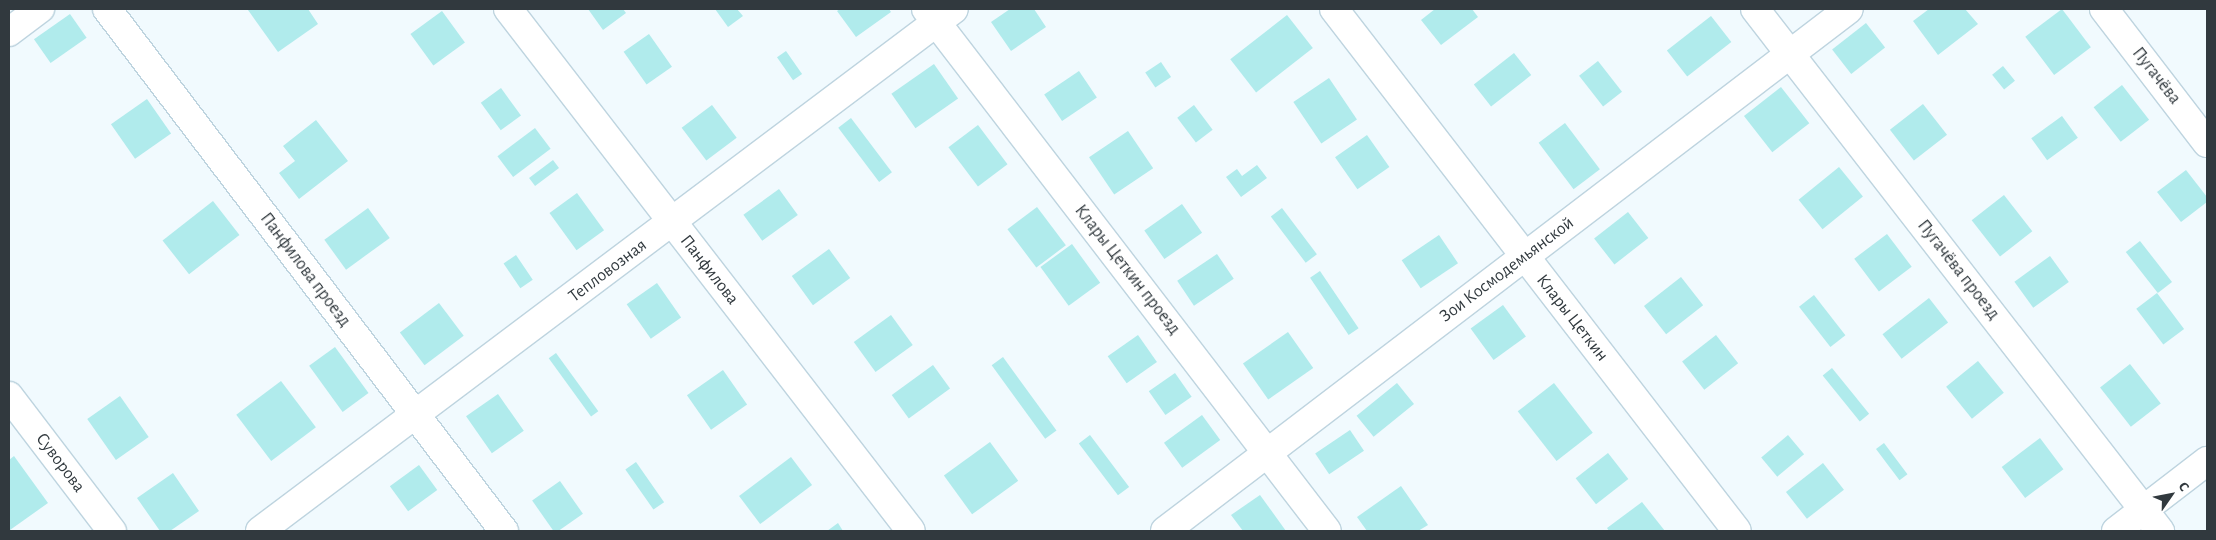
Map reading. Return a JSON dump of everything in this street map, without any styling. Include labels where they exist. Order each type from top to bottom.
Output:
[{"type":"street","points":[[9,32],[40,9]]},
{"type":"street","name":"Панфилова проезд","points":[[107,9],[504,531]]},
{"type":"street","name":"Панфилова","points":[[508,9],[911,531]]},
{"type":"street","name":"Клары Цеткин","points":[[1334,9],[1737,531]]},
{"type":"street","name":"Пугачёва проезд","points":[[1755,9],[2160,531]]},
{"type":"street","name":"Зои Космодемьянской","points":[[1165,531],[1849,9]]},
{"type":"street","name":"Пугачёва","points":[[2104,9],[2207,143]]},
{"type":"street","name":"Тепловозная","points":[[260,531],[673,223],[939,13]]},
{"type":"street","name":"Клары Цеткин проезд","points":[[939,13],[1327,531]]},
{"type":"street","name":"Суворова","points":[[9,396],[112,531]]},
{"type":"street","points":[[2116,531],[2207,461]]},
{"type":"building","points":[[308,9],[318,24],[278,52],[248,10]]},
{"type":"building","points":[[588,9],[623,9],[626,13],[603,30]]},
{"type":"building","points":[[715,9],[737,9],[743,16],[728,27]]},
{"type":"building","points":[[840,9],[889,9],[891,12],[856,37],[837,11]]},
{"type":"building","points":[[1010,9],[1034,9],[1046,27],[1011,51],[991,22]]},
{"type":"building","points":[[1435,9],[1472,9],[1478,17],[1441,45],[1421,20]]},
{"type":"building","points":[[1929,9],[1965,9],[1978,24],[1938,55],[1913,21]]},
{"type":"building","points":[[2062,9],[2091,47],[2054,75],[2025,37]]},
{"type":"building","points":[[442,11],[465,43],[433,65],[410,34]]},
{"type":"building","points":[[70,14],[87,38],[51,63],[34,39]]},
{"type":"building","points":[[1287,15],[1313,48],[1256,92],[1230,59]]},
{"type":"building","points":[[1711,16],[1731,42],[1687,76],[1667,50]]},
{"type":"building","points":[[1866,23],[1885,47],[1851,74],[1832,49]]},
{"type":"building","points":[[649,34],[672,67],[647,85],[624,52]]},
{"type":"building","points":[[786,51],[802,74],[793,80],[777,57]]},
{"type":"building","points":[[1514,53],[1531,75],[1491,106],[1474,84]]},
{"type":"building","points":[[1598,61],[1622,92],[1603,107],[1579,76]]},
{"type":"building","points":[[1161,62],[1171,77],[1155,88],[1145,73]]},
{"type":"building","points":[[934,64],[958,98],[915,128],[891,94]]},
{"type":"building","points":[[2003,66],[2015,81],[2004,90],[1992,75]]},
{"type":"building","points":[[1079,71],[1097,98],[1062,121],[1044,94]]},
{"type":"building","points":[[1329,78],[1357,119],[1321,143],[1293,102]]},
{"type":"building","points":[[2122,85],[2149,120],[2121,142],[2094,107]]},
{"type":"building","points":[[1781,87],[1809,123],[1772,152],[1744,116]]},
{"type":"building","points":[[501,88],[521,116],[501,130],[481,103]]},
{"type":"building","points":[[147,99],[171,133],[135,159],[111,124]]},
{"type":"building","points":[[1923,104],[1947,135],[1914,161],[1890,130]]},
{"type":"building","points":[[712,105],[737,138],[706,161],[682,128]]},
{"type":"building","points":[[1194,105],[1213,130],[1196,142],[1177,118]]},
{"type":"building","points":[[2062,116],[2078,138],[2047,160],[2031,138]]},
{"type":"building","points":[[851,118],[892,172],[879,182],[838,128]]},
{"type":"building","points":[[316,120],[348,161],[299,199],[279,173],[295,161],[283,146]]},
{"type":"building","points":[[1565,123],[1600,169],[1574,189],[1539,143]]},
{"type":"building","points":[[978,125],[1007,164],[978,186],[948,147]]},
{"type":"building","points":[[535,128],[551,149],[513,177],[497,156]]},
{"type":"building","points":[[1128,131],[1153,168],[1114,195],[1089,157]]},
{"type":"building","points":[[1367,135],[1389,167],[1357,189],[1335,157]]},
{"type":"building","points":[[553,160],[559,168],[535,186],[529,178]]},
{"type":"building","points":[[1257,165],[1267,178],[1241,197],[1226,177],[1237,169],[1242,176]]},
{"type":"building","points":[[1839,167],[1863,197],[1823,229],[1799,200]]},
{"type":"building","points":[[2186,170],[2207,197],[2207,202],[2181,222],[2157,192]]},
{"type":"building","points":[[779,189],[798,215],[762,241],[743,215]]},
{"type":"building","points":[[577,193],[604,230],[577,250],[549,213]]},
{"type":"building","points":[[2004,195],[2032,231],[2000,256],[1972,220]]},
{"type":"building","points":[[213,201],[239,235],[189,274],[163,240]]},
{"type":"building","points":[[1182,204],[1202,233],[1164,259],[1144,230]]},
{"type":"building","points":[[1037,207],[1066,245],[1036,268],[1007,229]]},
{"type":"building","points":[[368,208],[390,238],[346,270],[324,240]]},
{"type":"building","points":[[1282,208],[1317,254],[1306,263],[1271,216]]},
{"type":"building","points":[[1628,212],[1648,238],[1614,264],[1594,238]]},
{"type":"building","points":[[1887,234],[1912,267],[1879,291],[1854,259]]},
{"type":"building","points":[[1439,235],[1458,263],[1421,288],[1402,260]]},
{"type":"building","points":[[2140,241],[2172,282],[2158,293],[2126,252]]},
{"type":"building","points":[[1072,244],[1100,283],[1069,306],[1040,267]]},
{"type":"building","points":[[829,249],[850,278],[813,305],[792,276]]},
{"type":"building","points":[[1217,254],[1234,279],[1194,306],[1177,281]]},
{"type":"building","points":[[516,255],[533,280],[520,288],[504,263]]},
{"type":"building","points":[[2050,256],[2069,282],[2033,308],[2014,282]]},
{"type":"building","points":[[1320,271],[1359,328],[1349,335],[1310,278]]},
{"type":"building","points":[[1681,277],[1703,305],[1666,334],[1644,306]]},
{"type":"building","points":[[657,283],[681,317],[651,339],[627,304]]},
{"type":"building","points":[[2157,293],[2184,329],[2163,345],[2136,309]]},
{"type":"building","points":[[1814,295],[1845,335],[1830,347],[1799,307]]},
{"type":"building","points":[[1929,298],[1948,322],[1902,359],[1883,334]]},
{"type":"building","points":[[439,303],[464,336],[425,365],[400,332]]},
{"type":"building","points":[[1503,305],[1526,337],[1494,360],[1471,329]]},
{"type":"building","points":[[891,315],[913,345],[876,372],[854,342]]},
{"type":"building","points":[[1288,332],[1313,368],[1268,400],[1243,364]]},
{"type":"building","points":[[1138,335],[1157,362],[1127,383],[1108,356]]},
{"type":"building","points":[[1716,335],[1738,363],[1704,390],[1682,361]]},
{"type":"building","points":[[335,347],[369,393],[343,412],[309,366]]},
{"type":"building","points":[[556,353],[598,411],[591,417],[549,358]]},
{"type":"building","points":[[1003,357],[1056,431],[1045,439],[992,365]]},
{"type":"building","points":[[1978,361],[2004,393],[1972,419],[1946,387]]},
{"type":"building","points":[[2130,364],[2161,403],[2131,427],[2100,387]]},
{"type":"building","points":[[933,365],[950,388],[909,418],[892,395]]},
{"type":"building","points":[[1832,368],[1869,414],[1860,421],[1823,376]]},
{"type":"building","points":[[723,370],[747,404],[711,430],[687,395]]},
{"type":"building","points":[[1175,373],[1192,397],[1165,415],[1149,391]]},
{"type":"building","points":[[281,381],[316,427],[271,461],[236,415]]},
{"type":"building","points":[[1397,383],[1414,404],[1374,437],[1357,416]]},
{"type":"building","points":[[1554,383],[1593,433],[1557,461],[1518,411]]},
{"type":"building","points":[[498,394],[524,431],[492,453],[466,416]]},
{"type":"building","points":[[120,396],[149,437],[116,460],[87,419]]},
{"type":"building","points":[[1202,415],[1220,440],[1182,468],[1164,443]]},
{"type":"building","points":[[1350,430],[1364,451],[1329,474],[1315,453]]},
{"type":"building","points":[[1090,435],[1129,487],[1118,495],[1079,443]]},
{"type":"building","points":[[1788,435],[1804,454],[1777,477],[1761,457]]},
{"type":"building","points":[[2040,438],[2063,469],[2025,498],[2002,467]]},
{"type":"building","points":[[990,442],[1018,481],[972,514],[944,476]]},
{"type":"building","points":[[1884,443],[1907,474],[1899,480],[1876,449]]},
{"type":"building","points":[[1608,453],[1628,479],[1596,504],[1576,478]]},
{"type":"building","points":[[14,456],[48,503],[10,530],[9,460]]},
{"type":"building","points":[[791,457],[812,485],[760,524],[739,496]]},
{"type":"building","points":[[636,462],[664,502],[653,510],[625,469]]},
{"type":"building","points":[[1823,463],[1844,490],[1807,519],[1786,492]]},
{"type":"building","points":[[419,465],[437,490],[408,511],[390,486]]},
{"type":"building","points":[[173,473],[199,511],[170,531],[160,531],[137,498]]},
{"type":"building","points":[[560,481],[583,514],[558,531],[554,531],[532,501]]},
{"type":"building","points":[[1401,486],[1428,525],[1418,531],[1367,531],[1357,517]]},
{"type":"building","points":[[1260,495],[1286,531],[1243,531],[1231,515]]},
{"type":"building","points":[[1642,502],[1665,531],[1609,531],[1607,528]]},
{"type":"building","points":[[838,523],[843,531],[827,531]]}]
